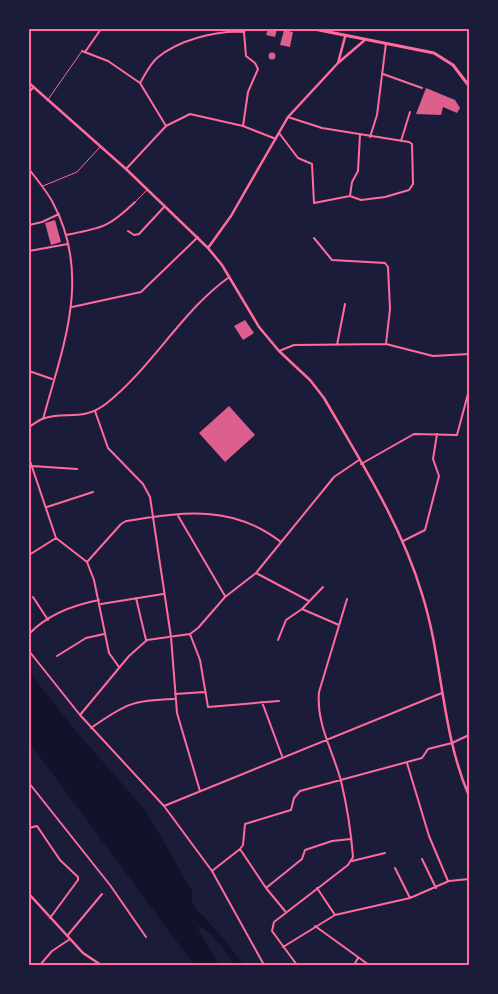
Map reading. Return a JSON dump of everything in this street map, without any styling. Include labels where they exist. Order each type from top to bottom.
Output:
[{"type":"main road","points":[[314,29],[386,42],[442,56],[458,70],[469,86]]},
{"type":"street","points":[[101,29],[84,52],[108,61],[140,83],[166,126]]},
{"type":"street","points":[[338,63],[345,36],[344,29]]},
{"type":"street","points":[[140,83],[156,58],[180,43],[223,31],[245,30],[246,56],[255,63],[258,69],[248,92],[243,126]]},
{"type":"street","points":[[208,248],[231,216],[288,117],[338,63],[366,39]]},
{"type":"street","points":[[370,137],[377,116],[386,42]]},
{"type":"street","points":[[383,74],[422,88]]},
{"type":"street","points":[[29,84],[46,101],[101,146],[198,237],[222,265],[228,278],[259,327],[279,351],[310,380],[324,398],[358,460],[395,521],[404,541],[423,596],[452,743],[469,796]]},
{"type":"street","points":[[29,92],[33,88]]},
{"type":"street","points":[[401,142],[410,112]]},
{"type":"street","points":[[126,169],[166,126],[190,114],[243,126],[276,139]]},
{"type":"street","points":[[279,133],[298,158],[312,164],[314,203],[350,196],[361,200],[385,197],[409,190],[413,184],[412,144],[409,142],[322,128],[288,117]]},
{"type":"street","points":[[350,196],[352,182],[358,171],[360,135]]},
{"type":"street","points":[[29,169],[59,214],[68,244],[72,274],[72,307],[43,418]]},
{"type":"street","points":[[66,235],[106,227],[119,218],[135,202]]},
{"type":"street","points":[[128,231],[134,235],[139,234],[165,206]]},
{"type":"street","points":[[29,225],[42,222],[59,214]]},
{"type":"street","points":[[72,307],[141,292],[198,237]]},
{"type":"street","points":[[314,238],[329,259],[334,261],[385,263],[388,267],[390,309],[386,344]]},
{"type":"street","points":[[29,251],[68,244]]},
{"type":"street","points":[[29,427],[43,418],[95,411],[141,372],[211,290],[228,278]]},
{"type":"street","points":[[336,345],[345,304]]},
{"type":"street","points":[[279,351],[294,345],[386,344],[433,356],[469,354]]},
{"type":"street","points":[[29,371],[53,380]]},
{"type":"street","points":[[361,464],[406,436],[414,434],[457,435],[469,390]]},
{"type":"street","points":[[95,411],[108,448],[143,484],[150,497],[163,594],[171,637],[177,713],[200,791]]},
{"type":"street","points":[[404,541],[425,530],[439,476],[433,460],[437,434]]},
{"type":"street","points":[[29,458],[56,538],[87,562],[100,604],[109,654],[119,667]]},
{"type":"street","points":[[80,715],[119,667],[147,640],[190,634],[198,628],[225,597],[256,573],[334,477],[358,460]]},
{"type":"street","points":[[32,466],[77,469]]},
{"type":"street","points":[[46,507],[92,492]]},
{"type":"street","points":[[87,562],[121,524],[176,514],[212,512],[243,519],[281,542]]},
{"type":"street","points":[[176,514],[225,597]]},
{"type":"street","points":[[29,555],[56,538]]},
{"type":"street","points":[[256,573],[309,601]]},
{"type":"street","points":[[278,640],[286,620],[302,609],[323,587]]},
{"type":"street","points":[[100,604],[163,594]]},
{"type":"street","points":[[34,597],[48,620]]},
{"type":"street","points":[[136,598],[147,640]]},
{"type":"street","points":[[347,599],[319,692],[319,715],[340,780],[352,839],[352,861]]},
{"type":"street","points":[[29,634],[48,620],[75,605],[99,600]]},
{"type":"street","points":[[302,609],[339,625]]},
{"type":"street","points":[[57,656],[86,638],[104,634]]},
{"type":"street","points":[[190,634],[200,660],[208,707],[280,701]]},
{"type":"street","points":[[29,652],[91,728],[164,806],[212,872],[264,965]]},
{"type":"street","points":[[175,694],[205,692]]},
{"type":"street","points":[[164,806],[442,693]]},
{"type":"street","points":[[91,728],[124,706],[141,700],[175,699]]},
{"type":"street","points":[[262,702],[283,757]]},
{"type":"street","points":[[212,872],[243,845],[245,824],[291,810],[294,798],[300,791],[407,763],[422,758],[428,749],[452,743],[469,735]]},
{"type":"street","points":[[407,763],[429,836],[448,882]]},
{"type":"street","points":[[29,783],[110,885],[146,937]]},
{"type":"street","points":[[29,828],[38,826],[60,860],[78,877],[78,880],[50,918]]},
{"type":"street","points":[[266,888],[302,859],[305,850],[332,842],[352,839]]},
{"type":"street","points":[[240,849],[266,888],[285,911]]},
{"type":"street","points":[[297,965],[272,931],[274,922],[285,911],[352,861],[385,853]]},
{"type":"street","points":[[422,859],[436,888]]},
{"type":"street","points":[[395,868],[410,898]]},
{"type":"street","points":[[284,947],[315,926],[336,915],[410,898],[448,882],[469,879]]},
{"type":"street","points":[[317,888],[336,915]]},
{"type":"street","points":[[29,894],[83,953],[101,965]]},
{"type":"street","points":[[40,965],[52,951],[69,938],[102,894]]},
{"type":"street","points":[[315,926],[369,965]]},
{"type":"street","points":[[354,965],[358,958]]},
{"type":"street","points":[[464,965],[469,964]]},
{"type":"lane","points":[[46,101],[84,52]]},
{"type":"lane","points":[[42,187],[77,172],[101,146]]},
{"type":"lane","points":[[135,202],[147,189]]},
{"type":"shaded area","points":[[29,672],[70,724],[146,811],[192,891],[192,901],[196,909],[218,932],[244,965],[234,965],[213,937],[197,925],[219,965],[194,965],[29,742]]},
{"type":"building","points":[[268,29],[277,29],[275,37],[266,35]]},
{"type":"building","points":[[284,30],[293,32],[290,47],[280,45]]},
{"type":"building","points":[[272,52],[276,56],[272,60],[268,56]]},
{"type":"building","points":[[426,88],[455,100],[460,108],[457,113],[443,107],[441,115],[416,114]]},
{"type":"building","points":[[55,220],[61,242],[51,245],[45,223]]},
{"type":"building","points":[[245,320],[254,333],[243,340],[234,326]]},
{"type":"building","points":[[229,406],[255,435],[225,462],[199,433]]}]
